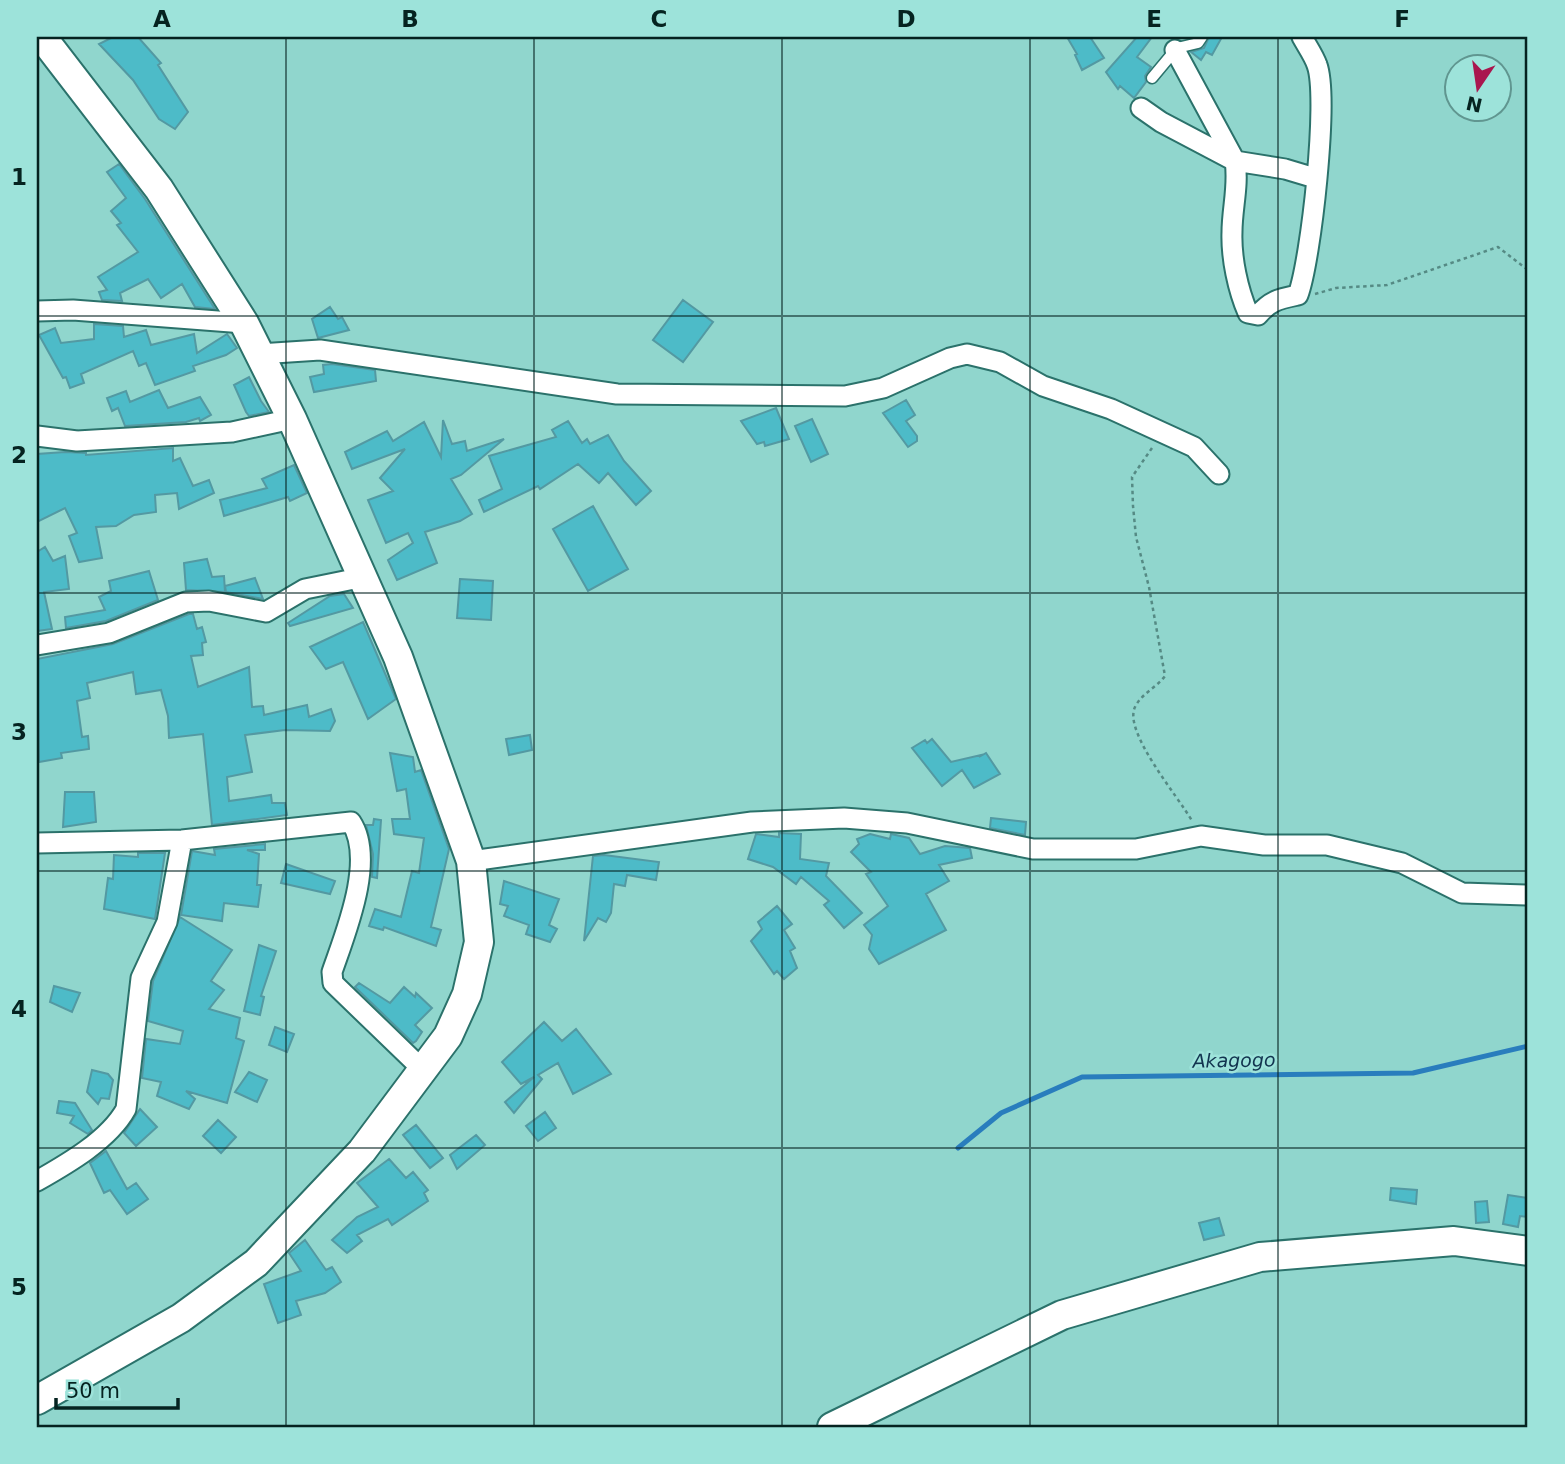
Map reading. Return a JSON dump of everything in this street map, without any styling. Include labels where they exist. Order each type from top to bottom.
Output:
[{"type":"main road","points":[[37,1400],[181,1318],[224,1290],[256,1263],[362,1151],[421,1068],[448,1036],[467,994],[480,942],[471,861],[398,657],[365,577],[292,419],[244,323],[159,189],[42,37]]},
{"type":"main road","points":[[832,1427],[1062,1314],[1260,1257],[1454,1241],[1528,1251]]},
{"type":"street","points":[[1175,50],[1235,161],[1237,173],[1231,234],[1236,275],[1248,313],[1258,315],[1268,303],[1281,296],[1298,295],[1309,254],[1322,117],[1317,65],[1302,37]]},
{"type":"street","points":[[1141,108],[1161,122],[1235,161],[1285,169],[1315,178]]},
{"type":"street","points":[[37,312],[73,310],[244,323]]},
{"type":"street","points":[[260,354],[320,350],[617,394],[845,396],[883,388],[950,358],[967,354],[1011,366],[1043,386],[1111,409],[1194,447],[1219,474]]},
{"type":"street","points":[[37,436],[77,442],[232,432],[292,419]]},
{"type":"street","points":[[37,645],[109,633],[186,602],[209,601],[267,612],[305,589],[365,577]]},
{"type":"street","points":[[471,861],[752,822],[844,818],[907,822],[1034,849],[1136,849],[1201,836],[1264,845],[1327,845],[1402,863],[1462,893],[1528,895]]},
{"type":"street","points":[[37,843],[182,840],[351,822],[356,830],[359,859],[357,897],[332,972],[333,983],[336,990],[421,1068]]},
{"type":"street","points":[[37,1181],[106,1133],[118,1122],[126,1109],[141,978],[167,922],[182,840]]},
{"type":"lane","points":[[1152,78],[1175,50],[1198,43],[1202,37]]},
{"type":"path","points":[[1298,295],[1321,294],[1336,288],[1387,285],[1499,247],[1528,270]]},
{"type":"path","points":[[1160,431],[1132,477],[1136,537],[1149,587],[1165,676],[1141,698],[1132,719],[1138,739],[1176,792],[1201,836]]},
{"type":"building","points":[[113,37],[138,37],[161,63],[158,65],[188,112],[175,129],[159,119],[133,80],[99,44]]},
{"type":"building","points":[[1067,37],[1090,37],[1104,58],[1082,70]]},
{"type":"building","points":[[1137,37],[1152,37],[1137,57],[1151,67],[1145,76],[1146,82],[1134,98],[1120,86],[1118,89],[1106,72]]},
{"type":"building","points":[[1209,37],[1222,37],[1212,55],[1206,52],[1201,60],[1191,52],[1204,48]]},
{"type":"building","points":[[119,164],[145,199],[215,309],[195,307],[182,284],[161,298],[148,279],[120,293],[122,301],[102,300],[99,292],[107,290],[98,277],[138,252],[117,225],[121,223],[111,211],[126,198],[107,172]]},
{"type":"building","points":[[683,300],[713,322],[683,362],[653,340]]},
{"type":"building","points":[[330,307],[338,319],[342,317],[349,330],[318,338],[312,319]]},
{"type":"building","points":[[94,324],[123,326],[124,337],[146,330],[151,345],[194,334],[197,353],[227,334],[237,348],[226,355],[193,366],[195,371],[155,385],[146,363],[139,366],[133,351],[81,374],[84,383],[70,388],[66,377],[63,378],[39,335],[55,328],[61,343],[94,339]]},
{"type":"building","points":[[323,365],[375,370],[376,381],[314,392],[310,377],[324,374]]},
{"type":"building","points":[[249,377],[269,412],[249,416],[246,412],[234,385]]},
{"type":"building","points":[[159,390],[168,408],[200,397],[211,415],[200,421],[199,418],[186,422],[125,426],[118,408],[112,411],[107,398],[126,391],[130,402]]},
{"type":"building","points":[[906,400],[915,415],[906,421],[917,436],[917,441],[908,447],[883,413]]},
{"type":"building","points":[[776,408],[789,439],[765,446],[764,442],[757,444],[741,421]]},
{"type":"building","points":[[812,419],[828,454],[811,462],[795,426]]},
{"type":"building","points":[[443,420],[452,444],[465,441],[467,451],[504,439],[461,475],[451,479],[472,514],[460,521],[425,532],[437,563],[397,580],[388,560],[413,543],[408,533],[386,543],[368,500],[393,491],[380,478],[405,449],[352,469],[345,452],[387,431],[393,441],[424,422],[441,457]]},
{"type":"building","points":[[568,421],[582,443],[587,439],[590,444],[608,435],[624,461],[651,491],[636,505],[608,473],[599,483],[578,464],[540,489],[538,486],[484,512],[479,500],[502,489],[489,456],[556,437],[552,430]]},
{"type":"building","points":[[173,448],[173,461],[180,458],[193,486],[209,480],[214,493],[179,509],[177,493],[155,495],[156,512],[134,515],[116,526],[96,527],[102,558],[79,562],[69,536],[77,533],[65,508],[37,522],[37,454],[65,452],[86,455]]},
{"type":"building","points":[[294,465],[307,493],[290,501],[288,497],[224,516],[220,500],[267,488],[262,479]]},
{"type":"building","points":[[593,506],[628,569],[588,591],[553,529]]},
{"type":"building","points":[[45,547],[53,561],[65,556],[69,589],[44,592],[52,629],[37,631],[37,552]]},
{"type":"building","points":[[207,559],[212,577],[224,576],[225,592],[186,590],[184,563]]},
{"type":"building","points":[[149,571],[158,600],[106,621],[66,628],[65,617],[105,610],[99,597],[111,591],[109,581]]},
{"type":"building","points":[[255,578],[263,599],[226,592],[225,586]]},
{"type":"building","points":[[460,579],[493,581],[491,620],[457,618]]},
{"type":"building","points":[[344,594],[353,608],[290,626],[288,623],[330,596]]},
{"type":"building","points":[[193,614],[197,629],[202,627],[206,642],[202,643],[203,655],[191,656],[198,687],[249,667],[252,707],[263,706],[264,715],[307,705],[309,717],[331,709],[335,721],[330,731],[285,730],[245,735],[252,772],[227,777],[229,801],[271,795],[272,803],[285,803],[287,815],[212,825],[203,734],[169,738],[168,716],[161,690],[136,694],[133,672],[87,683],[90,698],[77,701],[82,737],[88,736],[89,749],[61,753],[62,758],[39,762],[37,659],[113,644]]},
{"type":"building","points":[[363,622],[396,699],[368,719],[343,662],[326,669],[310,647]]},
{"type":"building","points":[[530,735],[532,750],[509,755],[506,739]]},
{"type":"building","points":[[932,739],[951,762],[981,755],[979,757],[986,753],[1000,774],[974,788],[962,770],[942,786],[912,748]]},
{"type":"building","points":[[390,753],[413,757],[415,772],[421,770],[449,849],[431,927],[441,930],[436,946],[384,927],[383,930],[369,926],[375,909],[401,917],[412,871],[419,873],[424,838],[394,834],[392,819],[410,819],[406,789],[397,791]]},
{"type":"building","points":[[65,792],[94,792],[96,822],[63,827]]},
{"type":"building","points":[[991,818],[1026,822],[1025,835],[990,828]]},
{"type":"building","points":[[374,819],[381,820],[377,878],[372,877],[373,854],[366,825],[373,825]]},
{"type":"building","points":[[779,833],[801,834],[800,859],[829,863],[826,876],[862,913],[844,928],[824,905],[829,901],[801,877],[796,884],[773,867],[748,859],[756,834],[779,837]]},
{"type":"building","points":[[870,834],[890,839],[891,834],[909,838],[920,854],[945,846],[970,848],[972,858],[939,865],[949,881],[926,894],[946,930],[879,964],[869,949],[872,935],[864,925],[888,906],[866,874],[871,872],[851,852],[859,844],[857,839]]},
{"type":"building","points":[[265,844],[265,850],[247,850],[259,854],[257,885],[261,885],[258,907],[224,903],[222,921],[181,915],[192,851],[215,855],[214,849]]},
{"type":"building","points":[[138,853],[165,853],[155,919],[104,909],[108,878],[113,879],[114,855],[138,857]]},
{"type":"building","points":[[593,856],[659,862],[656,880],[627,875],[625,886],[614,884],[611,913],[606,922],[598,918],[584,941]]},
{"type":"building","points":[[286,864],[335,881],[330,894],[281,883]]},
{"type":"building","points":[[504,881],[559,899],[549,925],[557,929],[550,942],[526,934],[529,925],[504,916],[508,906],[500,904]]},
{"type":"building","points":[[777,906],[792,924],[784,930],[795,948],[790,951],[797,968],[784,979],[777,971],[774,974],[751,941],[762,929],[758,922]]},
{"type":"building","points":[[180,917],[232,950],[211,981],[224,990],[209,1009],[240,1018],[236,1038],[244,1041],[227,1103],[186,1091],[195,1099],[189,1109],[157,1096],[161,1082],[142,1078],[146,1039],[180,1044],[183,1031],[148,1021],[153,981]]},
{"type":"building","points":[[259,945],[276,951],[261,996],[264,997],[260,1015],[244,1011]]},
{"type":"building","points":[[359,983],[390,1003],[404,987],[415,997],[416,993],[432,1008],[415,1025],[422,1032],[416,1041],[413,1043],[355,987]]},
{"type":"building","points":[[54,986],[80,993],[72,1012],[50,1002]]},
{"type":"building","points":[[544,1022],[562,1041],[576,1029],[611,1074],[573,1094],[558,1063],[538,1075],[542,1079],[514,1113],[505,1102],[534,1077],[521,1084],[502,1062]]},
{"type":"building","points":[[275,1027],[294,1034],[287,1052],[269,1045]]},
{"type":"building","points":[[92,1070],[108,1074],[113,1080],[109,1099],[101,1098],[98,1104],[87,1092]]},
{"type":"building","points":[[249,1072],[267,1080],[257,1102],[235,1092]]},
{"type":"building","points":[[59,1101],[75,1103],[92,1130],[88,1134],[70,1123],[74,1116],[57,1113]]},
{"type":"building","points":[[140,1109],[157,1127],[136,1146],[124,1133]]},
{"type":"building","points":[[545,1112],[556,1128],[538,1141],[526,1126]]},
{"type":"building","points":[[218,1120],[236,1137],[221,1153],[203,1136]]},
{"type":"building","points":[[416,1125],[443,1158],[430,1168],[403,1135]]},
{"type":"building","points":[[476,1135],[485,1145],[457,1169],[450,1155]]},
{"type":"building","points":[[106,1151],[127,1189],[136,1183],[148,1199],[127,1214],[110,1190],[104,1193],[90,1163]]},
{"type":"building","points":[[389,1159],[406,1178],[413,1172],[428,1190],[424,1193],[428,1201],[392,1225],[388,1219],[357,1235],[362,1241],[347,1253],[332,1240],[357,1217],[378,1207],[357,1183]]},
{"type":"building","points":[[1391,1188],[1417,1190],[1416,1204],[1390,1200]]},
{"type":"building","points":[[1508,1195],[1528,1198],[1528,1217],[1520,1216],[1518,1227],[1503,1224]]},
{"type":"building","points":[[1487,1201],[1489,1222],[1476,1223],[1475,1202]]},
{"type":"building","points":[[1219,1218],[1224,1235],[1204,1240],[1199,1223]]},
{"type":"building","points":[[305,1240],[326,1270],[332,1267],[341,1282],[325,1293],[296,1301],[301,1315],[278,1323],[264,1284],[301,1271],[289,1253]]},
{"type":"waterway","name":"Akagogo","points":[[958,1148],[1001,1113],[1082,1077],[1413,1073],[1528,1046]]}]
